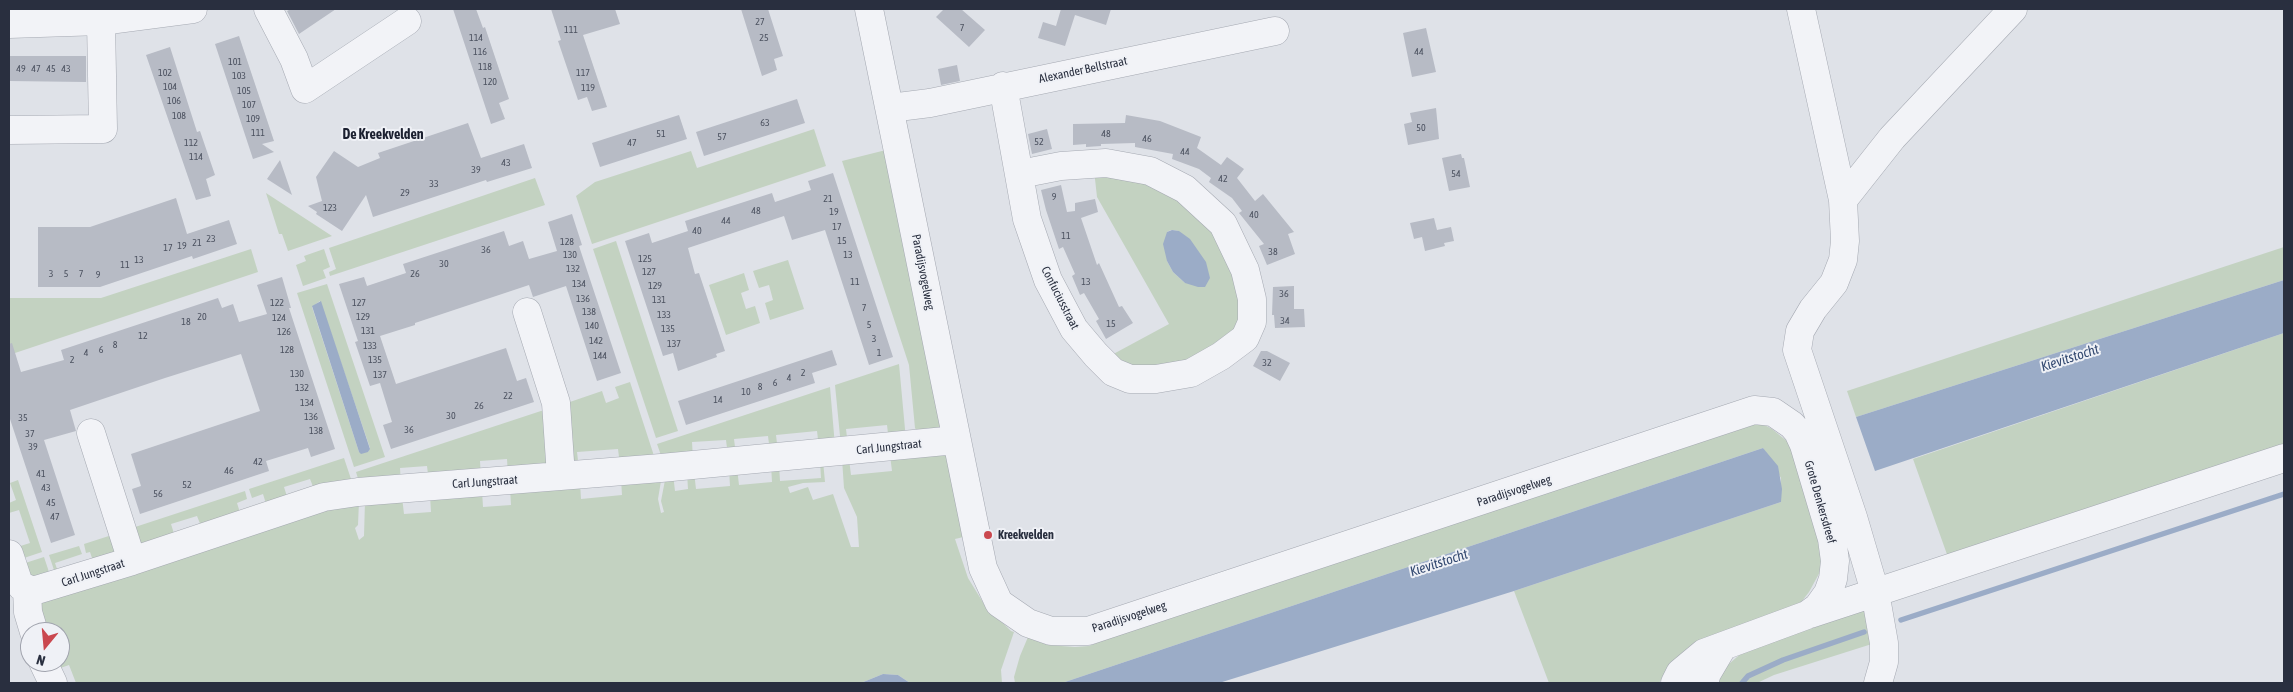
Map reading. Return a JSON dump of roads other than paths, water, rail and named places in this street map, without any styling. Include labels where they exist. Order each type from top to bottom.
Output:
[{"type":"street","points":[[9,24],[101,21],[193,9]]},
{"type":"street","points":[[268,9],[294,59],[305,89],[407,21]]},
{"type":"street","name":"Paradijsvogelweg","points":[[869,9],[983,568],[999,603],[1028,623],[1051,631],[1088,631],[1754,410],[1764,410],[1783,417]]},
{"type":"street","points":[[1801,9],[1843,200],[1845,241],[1843,260],[1834,283],[1812,309],[1800,331],[1797,350],[1804,377],[1853,517],[1875,592],[1884,643],[1884,662],[1878,683]]},
{"type":"street","points":[[1843,200],[1892,138],[2013,9]]},
{"type":"street","points":[[9,130],[103,129],[101,21]]},
{"type":"street","name":"Alexander Bellstraat","points":[[890,108],[930,103],[1003,86],[1276,30]]},
{"type":"street","name":"Confuciusstraat","points":[[1003,86],[1027,220],[1048,280],[1074,329],[1113,372],[1130,379],[1156,379],[1191,373],[1221,356],[1246,338],[1252,322],[1252,299],[1245,270],[1222,224],[1185,189],[1150,171],[1106,163],[1061,166],[1020,174]]},
{"type":"street","points":[[527,312],[556,403],[561,476]]},
{"type":"street","points":[[1783,417],[1785,402],[1804,377]]},
{"type":"street","name":"Grote Denkersdreef","points":[[1674,683],[1680,673],[1704,653],[1807,615],[1818,607],[1828,594],[1833,579],[1835,561],[1832,539],[1804,445],[1798,432],[1783,417]]},
{"type":"street","points":[[91,434],[132,561]]},
{"type":"street","name":"Carl Jungstraat","points":[[27,590],[41,590],[324,497],[397,488],[561,476],[956,440]]},
{"type":"street","points":[[1807,615],[2284,458]]},
{"type":"street","points":[[9,554],[18,581],[27,590],[28,612],[31,622]]},
{"type":"street","points":[[1704,683],[1723,646]]},
{"type":"water","points":[[1172,230],[1179,231],[1190,239],[1206,262],[1210,278],[1205,287],[1185,283],[1173,272],[1167,261],[1163,244],[1167,232]]},
{"type":"water","name":"Kievitstocht","points":[[2284,280],[2284,333],[1875,471],[1856,417]]},
{"type":"water","points":[[321,301],[370,449],[368,452],[361,454],[359,452],[312,306]]},
{"type":"water","name":"Kievitstocht","points":[[1763,448],[1778,466],[1782,489],[1781,502],[1514,591],[1219,683],[1062,683]]},
{"type":"water","points":[[883,674],[898,675],[910,683],[861,683]]},
{"type":"waterway","points":[[1901,620],[2284,494]]},
{"type":"waterway","points":[[1742,683],[1748,676],[1783,660],[1864,632]]},
{"type":"place","name":"Kreekvelden","points":[[988,535]]},
{"type":"district","name":"De Kreekvelden","points":[[383,135]]}]
